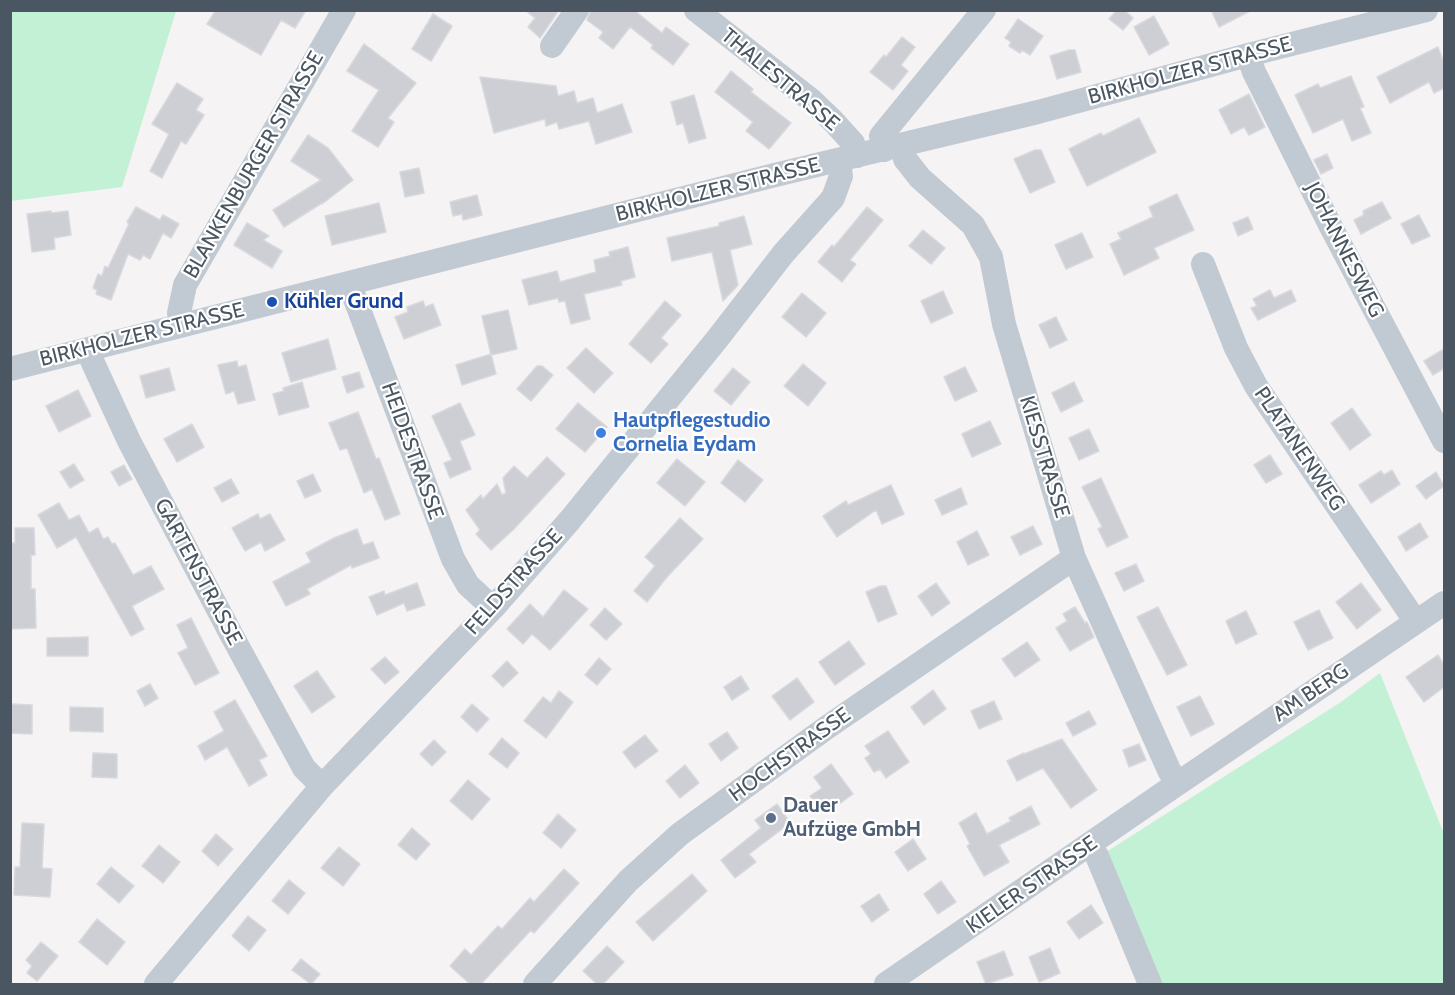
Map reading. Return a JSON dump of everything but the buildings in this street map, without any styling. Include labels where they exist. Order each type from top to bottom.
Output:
[{"type":"street","name":"BLANKENBURGER STRASSE","points":[[181,325],[179,313],[185,285],[344,10]]},
{"type":"street","points":[[552,46],[577,10]]},
{"type":"street","name":"THALESTRASSE","points":[[696,10],[811,100],[833,121],[853,143],[848,158]]},
{"type":"street","points":[[893,148],[881,136],[984,10]]},
{"type":"street","name":"BIRKHOLZER STRASSE","points":[[10,369],[1038,112],[1426,10]]},
{"type":"street","name":"JOHANNESWEG","points":[[1248,56],[1330,225],[1444,441]]},
{"type":"street","name":"KIESSTRASSE","points":[[893,148],[920,178],[973,225],[991,257],[1004,324],[1074,558],[1177,784]]},
{"type":"street","name":"FELDSTRASSE","points":[[156,984],[322,786],[493,608],[570,520],[783,254],[833,198],[848,158]]},
{"type":"street","name":"PLATANENWEG","points":[[1203,264],[1236,348],[1256,386],[1416,622]]},
{"type":"street","name":"HEIDESTRASSE","points":[[349,283],[453,559],[468,585],[493,608]]},
{"type":"street","name":"GARTENSTRASSE","points":[[88,349],[129,441],[231,634],[304,768],[322,786]]},
{"type":"street","name":"HOCHSTRASSE","points":[[535,984],[628,881],[680,834],[826,728],[1074,558]]},
{"type":"street","name":"AM BERG","points":[[1177,784],[1444,603]]},
{"type":"street","name":"KIELER STRASSE","points":[[886,984],[1177,784]]},
{"type":"street","points":[[1090,845],[1097,856],[1150,984]]},
{"type":"green space","points":[[10,11],[176,11],[122,187],[11,201]]},
{"type":"green space","points":[[1380,673],[1444,834],[1444,984],[1156,984],[1103,854],[1341,702]]},
{"type":"place","name":"Kühler Grund","points":[[272,302]]},
{"type":"place","name":"Hautpflegestudio Cornelia Eydam","points":[[601,433]]},
{"type":"place","name":"Dauer Aufzüge GmbH","points":[[771,818]]}]
